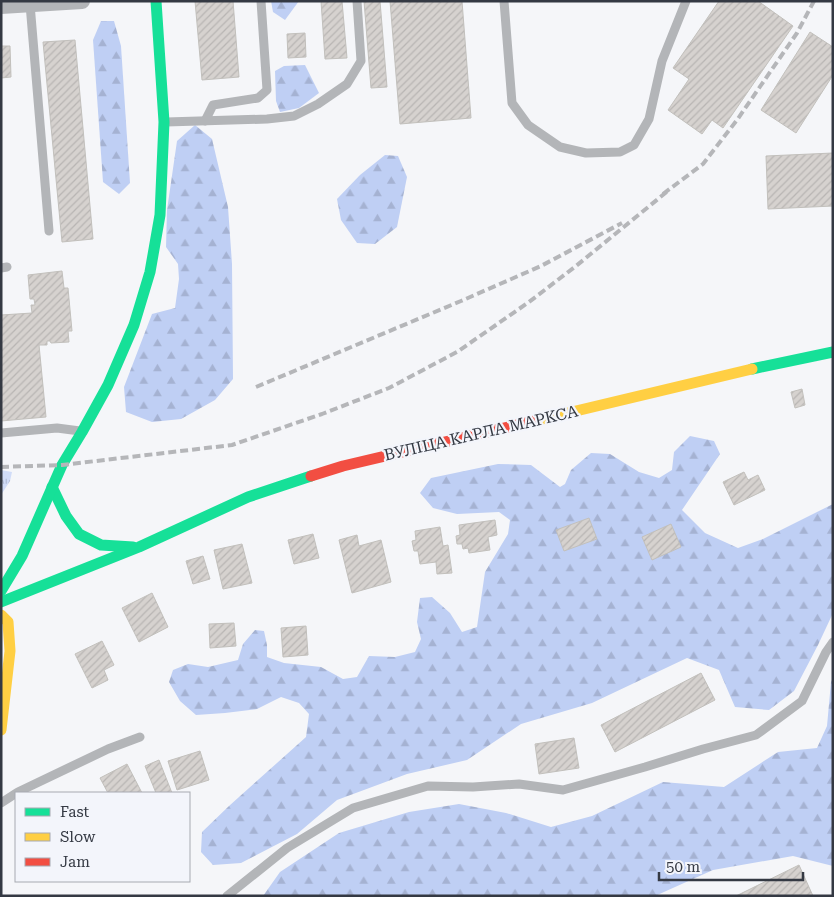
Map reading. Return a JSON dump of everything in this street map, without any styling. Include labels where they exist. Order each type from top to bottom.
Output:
[{"type":"main road","points":[[1,591],[22,556],[62,465],[108,385],[134,325],[150,272],[160,216],[163,168],[164,122],[156,1]]},
{"type":"main road","name":"ВУЛІЦА КАРЛА МАРКСА","points":[[1,602],[139,547],[248,497],[343,466],[771,364],[833,352]]},
{"type":"main road","name":"ВУЛІЦА КАРЛА МАРКСА","points":[[52,487],[66,516],[79,534],[101,545],[139,547]]},
{"type":"main road","points":[[1,615],[8,622],[10,651],[1,730]]},
{"type":"street","points":[[1,6],[82,1]]},
{"type":"lane","points":[[205,121],[213,105],[258,98],[266,90],[260,1]]},
{"type":"lane","points":[[164,122],[267,120],[294,116],[318,104],[348,84],[361,60],[357,1]]},
{"type":"lane","points":[[504,1],[512,103],[528,125],[560,147],[586,153],[620,152],[634,144],[649,119],[662,61],[686,1]]},
{"type":"lane","points":[[30,4],[50,231]]},
{"type":"lane","points":[[1,433],[57,428],[82,432]]},
{"type":"lane","points":[[227,896],[287,848],[353,808],[428,786],[473,787],[519,784],[563,790],[756,734],[802,700],[833,642]]},
{"type":"lane","points":[[18,792],[108,749],[140,737]]},
{"type":"lane","points":[[1,803],[15,794]]},
{"type":"green space","points":[[271,1],[299,1],[285,20],[273,12]]},
{"type":"green space","points":[[101,21],[114,21],[121,46],[130,183],[119,194],[103,182],[93,40]]},
{"type":"green space","points":[[305,65],[319,93],[299,108],[280,112],[276,101],[275,71],[284,66]]},
{"type":"green space","points":[[195,125],[212,139],[228,207],[232,264],[233,379],[215,400],[181,419],[152,422],[126,412],[124,387],[152,314],[175,308],[179,279],[178,264],[166,247],[167,210],[177,141]]},
{"type":"green space","points":[[385,155],[398,156],[407,177],[397,227],[375,244],[357,243],[341,220],[337,199],[360,175]]},
{"type":"green space","points":[[690,436],[714,441],[720,454],[682,510],[705,533],[738,548],[763,539],[833,504],[833,613],[794,691],[769,710],[735,707],[719,670],[687,658],[592,703],[521,724],[467,760],[407,774],[337,800],[297,834],[241,863],[213,865],[201,852],[202,832],[306,737],[309,714],[299,703],[281,697],[257,709],[196,715],[180,701],[169,682],[173,670],[188,664],[208,667],[238,660],[243,644],[255,630],[264,631],[267,657],[284,663],[321,667],[343,679],[357,677],[369,656],[395,657],[415,652],[421,639],[417,622],[420,598],[432,597],[450,613],[462,632],[477,627],[485,572],[508,534],[510,520],[499,512],[457,514],[433,508],[420,493],[431,478],[498,464],[531,465],[560,487],[565,484],[571,470],[591,453],[610,454],[639,472],[659,478],[672,470],[674,452]]},
{"type":"green space","points":[[1,470],[12,472],[10,481],[1,495]]},
{"type":"green space","points":[[833,678],[833,866],[793,856],[713,870],[655,896],[263,896],[280,872],[339,833],[409,812],[459,804],[506,813],[551,827],[592,816],[663,782],[724,787],[778,752],[817,748],[827,726]]},
{"type":"building","points":[[195,1],[233,1],[239,77],[202,80]]},
{"type":"building","points":[[321,1],[342,1],[347,58],[325,59]]},
{"type":"building","points":[[364,1],[380,1],[387,87],[371,88]]},
{"type":"building","points":[[390,1],[462,1],[471,118],[400,124]]},
{"type":"building","points":[[719,1],[758,1],[793,26],[723,128],[712,120],[702,134],[668,110],[689,79],[673,68]]},
{"type":"building","points":[[810,32],[833,47],[833,75],[796,133],[761,110]]},
{"type":"building","points":[[305,33],[306,57],[288,58],[287,34]]},
{"type":"building","points":[[75,40],[93,239],[62,242],[43,42]]},
{"type":"building","points":[[1,46],[10,46],[11,77],[1,78]]},
{"type":"building","points":[[833,153],[833,206],[768,209],[766,156]]},
{"type":"building","points":[[62,271],[64,288],[68,288],[72,331],[68,331],[69,342],[51,343],[47,341],[47,345],[39,345],[46,417],[1,421],[1,315],[32,313],[31,305],[35,305],[34,299],[30,299],[28,275]]},
{"type":"building","points":[[802,389],[805,405],[795,408],[791,392]]},
{"type":"building","points":[[744,472],[748,480],[758,475],[765,490],[734,505],[723,482]]},
{"type":"building","points":[[589,518],[597,539],[564,551],[556,530]]},
{"type":"building","points":[[495,520],[497,535],[488,537],[490,550],[469,553],[468,548],[463,549],[462,544],[457,544],[456,536],[460,535],[459,525]]},
{"type":"building","points":[[671,524],[681,547],[652,560],[642,537]]},
{"type":"building","points":[[440,527],[443,546],[448,545],[452,573],[437,574],[436,562],[420,564],[418,551],[414,551],[412,541],[416,540],[415,531]]},
{"type":"building","points":[[313,534],[319,558],[294,564],[288,540]]},
{"type":"building","points":[[357,535],[359,546],[381,540],[391,582],[352,593],[339,540]]},
{"type":"building","points":[[242,544],[252,583],[223,589],[214,550]]},
{"type":"building","points":[[203,556],[210,579],[193,584],[186,561]]},
{"type":"building","points":[[152,593],[168,627],[139,642],[122,608]]},
{"type":"building","points":[[234,623],[236,646],[210,648],[209,624]]},
{"type":"building","points":[[306,626],[308,655],[283,657],[281,628]]},
{"type":"building","points":[[102,641],[114,665],[104,670],[108,680],[92,688],[75,654]]},
{"type":"building","points":[[701,673],[715,700],[615,752],[601,725]]},
{"type":"building","points":[[574,738],[579,768],[539,774],[535,744]]},
{"type":"building","points":[[200,751],[209,780],[177,790],[168,761]]},
{"type":"building","points":[[159,760],[172,792],[156,792],[145,766]]},
{"type":"building","points":[[127,764],[141,792],[107,792],[100,778]]},
{"type":"building","points":[[799,865],[813,896],[736,896]]},
{"type":"railway","points":[[663,194],[703,164],[737,120],[797,33],[814,1]]},
{"type":"railway","points":[[1,467],[62,465],[232,445],[322,414],[389,388],[457,352],[529,302],[669,190]]},
{"type":"railway","points":[[256,387],[541,266],[622,223]]},
{"type":"traffic: fast","points":[[1,591],[22,556],[62,465],[108,385],[134,325],[150,272],[160,215],[164,122],[156,1]]},
{"type":"traffic: fast","points":[[752,369],[833,352]]},
{"type":"traffic: fast","points":[[1,602],[139,547],[248,497],[311,476]]},
{"type":"traffic: fast","points":[[52,487],[66,516],[79,534],[101,545],[133,547]]},
{"type":"traffic: slow","points":[[534,421],[752,369]]},
{"type":"traffic: slow","points":[[1,615],[8,622],[10,651],[1,730]]},
{"type":"traffic: jam","points":[[311,476],[343,466],[534,421]]}]
